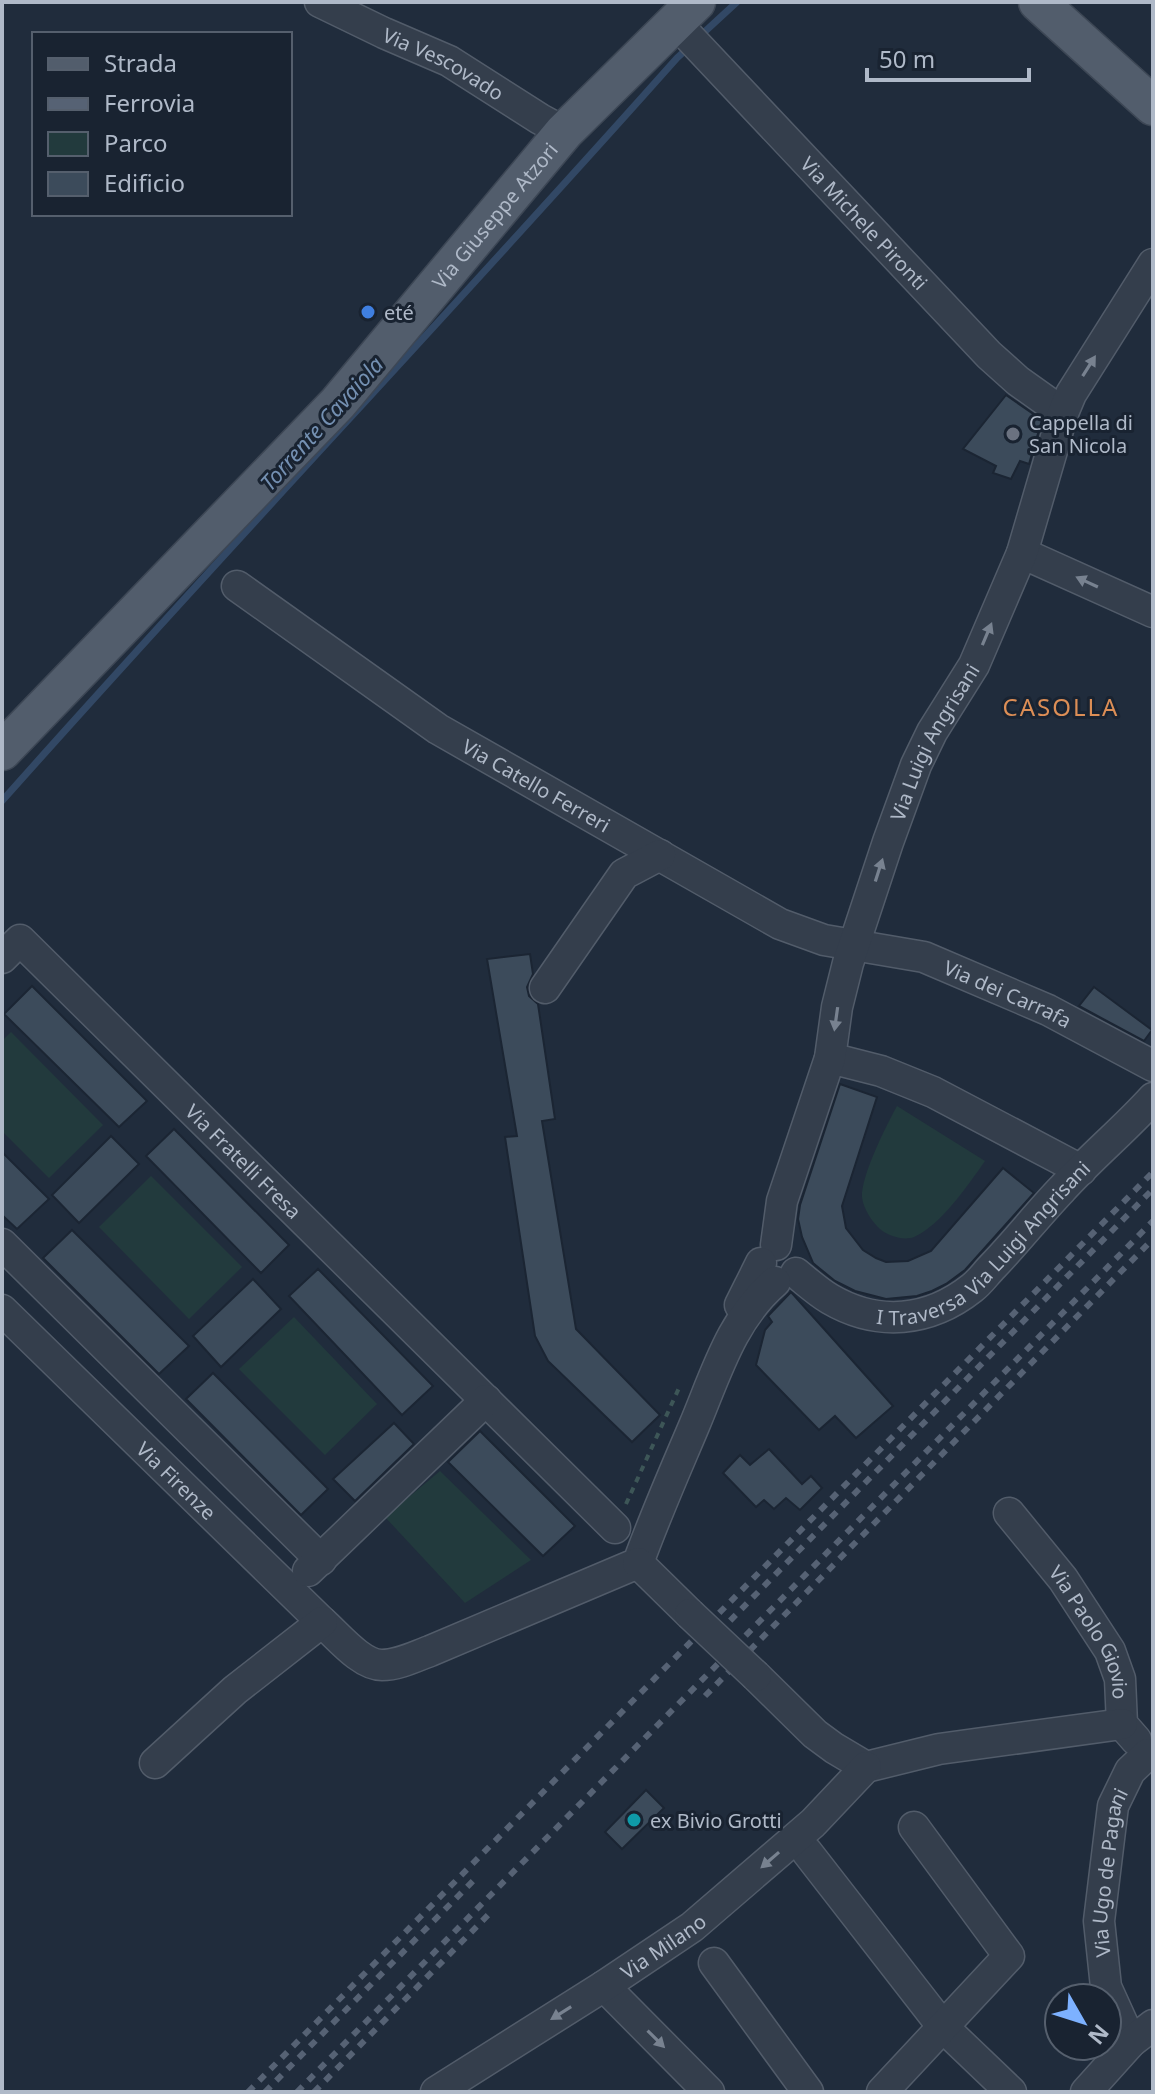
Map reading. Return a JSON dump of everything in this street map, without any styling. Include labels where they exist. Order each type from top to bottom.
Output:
[{"type":"main road","points":[[1038,2],[1153,106]]},
{"type":"main road","name":"Via Giuseppe Atzori","points":[[2,751],[338,403],[564,132],[690,27]]},
{"type":"street","name":"Via Vescovado","points":[[320,2],[449,61],[564,132]]},
{"type":"street","name":"Via Michele Pironti","points":[[690,27],[989,355],[1018,381],[1063,413]]},
{"type":"street","name":"Via Luigi Angrisani","points":[[777,1266],[782,1201],[830,1058],[837,1007],[848,963],[916,765],[932,732],[974,665],[1022,553],[1071,394],[1153,264]]},
{"type":"street","points":[[1022,553],[1153,612]]},
{"type":"street","name":"Via Catello Ferreri","points":[[237,586],[438,729],[780,924],[824,940],[856,944]]},
{"type":"street","points":[[545,988],[624,874],[660,855]]},
{"type":"street","name":"Via Fratelli Fresa","points":[[2,958],[20,940],[615,1528]]},
{"type":"street","name":"Via dei Carrafa","points":[[856,944],[924,957],[1048,1010],[1153,1066]]},
{"type":"street","points":[[830,1058],[881,1071],[933,1092],[1081,1170]]},
{"type":"street","name":"I Traversa Via Luigi Angrisani","points":[[777,1266],[854,1311],[885,1318],[918,1315],[946,1305],[973,1287],[1062,1189],[1153,1098]]},
{"type":"street","points":[[2,1244],[321,1560]]},
{"type":"street","points":[[486,1400],[289,1589],[366,1662],[382,1665],[401,1662],[638,1563],[736,1327],[762,1293],[777,1266]]},
{"type":"street","name":"Via Firenze","points":[[2,1310],[68,1366],[289,1589]]},
{"type":"street","points":[[68,1366],[95,1337]]},
{"type":"street","name":"Via Paolo Giovio","points":[[1009,1513],[1063,1579],[1110,1651],[1120,1679],[1122,1724],[1150,1756]]},
{"type":"street","points":[[638,1563],[815,1734],[866,1767],[939,1749],[1122,1724]]},
{"type":"street","points":[[155,1763],[235,1690],[322,1622]]},
{"type":"street","name":"Via Ugo de Pagani","points":[[1142,2034],[1106,1987],[1099,1921],[1113,1806],[1130,1771],[1150,1756]]},
{"type":"street","name":"Via Milano","points":[[436,2092],[692,1927],[813,1823],[866,1767]]},
{"type":"street","points":[[882,2092],[1009,1956],[914,1827]]},
{"type":"street","points":[[807,1852],[943,2027],[1011,2092]]},
{"type":"street","points":[[714,1963],[808,2092]]},
{"type":"street","points":[[604,1986],[709,2092]]},
{"type":"street","points":[[1086,2092],[1142,2034]]},
{"type":"green space","points":[[11,1032],[103,1125],[49,1178],[2,1131],[2,1041]]},
{"type":"green space","points":[[897,1106],[985,1161],[944,1214],[924,1232],[910,1238],[896,1237],[880,1229],[868,1214],[862,1197],[870,1164]]},
{"type":"green space","points":[[151,1176],[242,1267],[189,1319],[99,1227]]},
{"type":"green space","points":[[294,1317],[377,1404],[325,1455],[239,1369]]},
{"type":"green space","points":[[440,1471],[531,1560],[465,1603],[385,1517]]},
{"type":"building","name":"Cappella di San Nicola","points":[[1006,395],[1042,420],[1029,464],[1020,461],[1011,479],[993,473],[996,466],[963,449]]},
{"type":"building","points":[[530,954],[533,974],[527,987],[529,996],[538,1004],[555,1119],[542,1121],[576,1329],[660,1415],[632,1442],[548,1361],[535,1336],[505,1137],[517,1136],[487,959]]},
{"type":"building","points":[[32,986],[147,1101],[119,1127],[4,1014]]},
{"type":"building","points":[[1094,987],[1152,1030],[1144,1041],[1079,1006]]},
{"type":"building","points":[[840,1084],[877,1097],[842,1206],[846,1228],[863,1250],[876,1258],[886,1262],[908,1261],[931,1251],[1003,1168],[1034,1193],[965,1270],[932,1291],[886,1299],[855,1291],[835,1281],[813,1263],[802,1237],[798,1219],[800,1205]]},
{"type":"building","points":[[174,1129],[289,1245],[261,1273],[146,1156]]},
{"type":"building","points":[[111,1136],[139,1164],[79,1223],[52,1195]]},
{"type":"building","points":[[2,1152],[49,1199],[17,1229],[2,1215]]},
{"type":"building","points":[[72,1230],[189,1346],[159,1374],[43,1258]]},
{"type":"building","points":[[318,1269],[433,1386],[402,1415],[289,1296]]},
{"type":"building","points":[[253,1279],[281,1309],[221,1367],[193,1336]]},
{"type":"building","points":[[791,1292],[893,1406],[856,1438],[835,1416],[819,1430],[756,1365],[765,1330],[772,1322],[768,1316]]},
{"type":"building","points":[[213,1373],[328,1489],[301,1515],[186,1399]]},
{"type":"building","points":[[394,1423],[414,1444],[355,1501],[333,1479]]},
{"type":"building","points":[[480,1431],[575,1526],[543,1556],[448,1462]]},
{"type":"building","points":[[769,1449],[802,1484],[811,1476],[822,1488],[800,1510],[786,1498],[774,1509],[764,1500],[756,1507],[723,1473],[740,1455],[750,1465]]},
{"type":"building","name":"ex Bivio Grotti","points":[[646,1790],[664,1808],[622,1849],[605,1832]]},
{"type":"waterway","name":"Torrente Cavaiola","points":[[699,37],[737,2]]},
{"type":"waterway","name":"Torrente Cavaiola","points":[[2,801],[690,46]]},
{"type":"railway","points":[[248,2092],[1153,1172]]},
{"type":"railway","points":[[719,1632],[1153,1189]]},
{"type":"railway","points":[[297,2092],[1153,1221]]},
{"type":"railway","points":[[705,1696],[1153,1239]]},
{"type":"railway","points":[[265,2092],[477,1877]]},
{"type":"railway","points":[[314,2092],[491,1912]]},
{"type":"place","name":"eté","points":[[368,312]]},
{"type":"place","name":"Cappella di San Nicola","points":[[1013,434]]},
{"type":"place","name":"ex Bivio Grotti","points":[[634,1820]]},
{"type":"district","name":"CASOLLA","points":[[1061,706]]}]
